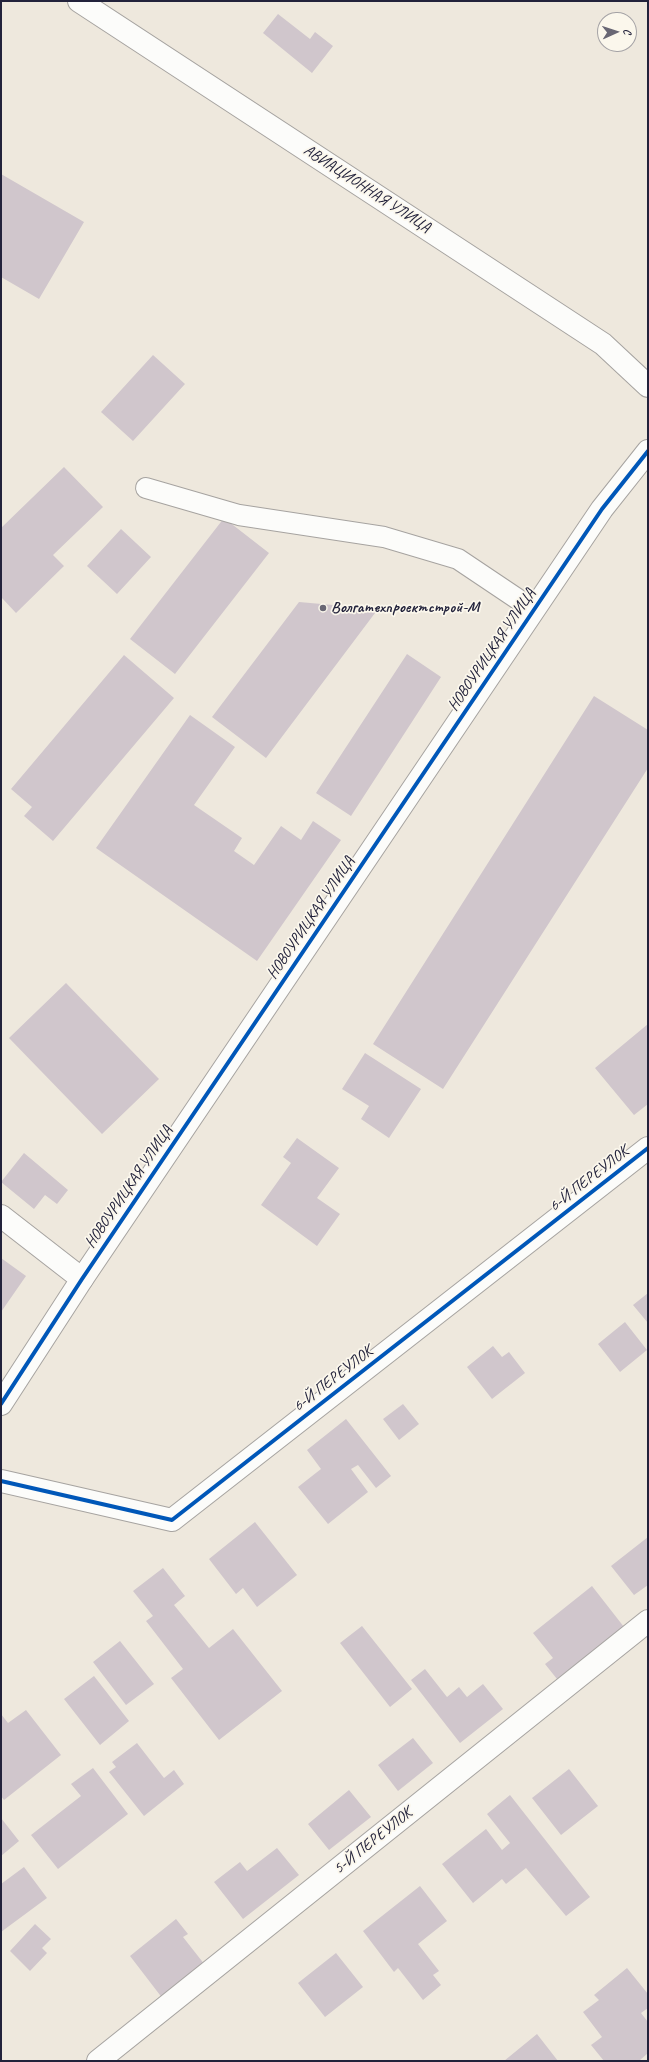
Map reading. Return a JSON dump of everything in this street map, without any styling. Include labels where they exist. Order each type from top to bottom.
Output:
[{"type":"street","name":"АВИАЦИОННАЯ УЛИЦА","points":[[80,1],[603,344],[648,386]]},
{"type":"street","name":"НОВОУРИЦКАЯ УЛИЦА","points":[[1,1404],[82,1278],[602,509],[648,451]]},
{"type":"street","name":"6-Й ПЕРЕУЛОК","points":[[1,1481],[172,1520],[648,1148]]},
{"type":"street","points":[[1,1216],[82,1278]]},
{"type":"street","name":"5-Й ПЕРЕУЛОК","points":[[98,2061],[648,1621]]},
{"type":"lane","points":[[146,488],[239,515],[384,537],[458,559],[534,610]]},
{"type":"building","points":[[278,14],[310,39],[315,32],[333,46],[312,73],[263,33]]},
{"type":"building","points":[[1,174],[84,222],[39,299],[1,277]]},
{"type":"building","points":[[153,355],[185,384],[133,441],[101,412]]},
{"type":"building","points":[[64,467],[103,507],[53,555],[64,566],[16,613],[1,597],[1,528]]},
{"type":"building","points":[[224,518],[269,553],[175,674],[130,639]]},
{"type":"building","points":[[121,529],[151,557],[117,594],[87,566]]},
{"type":"building","points":[[299,602],[378,609],[266,758],[212,717]]},
{"type":"building","points":[[407,654],[441,677],[351,816],[316,793]]},
{"type":"building","points":[[124,655],[174,698],[53,841],[24,816],[32,807],[11,789]]},
{"type":"building","points":[[594,696],[648,730],[648,768],[443,1089],[373,1044]]},
{"type":"building","points":[[190,715],[235,747],[194,805],[242,838],[234,851],[254,865],[281,826],[301,840],[313,821],[341,840],[257,961],[96,848]]},
{"type":"building","points":[[66,983],[159,1079],[102,1134],[9,1038]]},
{"type":"building","points":[[648,1024],[648,1104],[634,1115],[595,1068]]},
{"type":"building","points":[[365,1053],[421,1089],[389,1138],[361,1119],[369,1106],[342,1089]]},
{"type":"building","points":[[297,1138],[339,1168],[317,1198],[340,1214],[317,1246],[261,1205],[291,1163],[283,1157]]},
{"type":"building","points":[[24,1153],[68,1190],[57,1204],[45,1195],[34,1209],[1,1182]]},
{"type":"building","points":[[1,1258],[26,1276],[1,1312]]},
{"type":"building","points":[[648,1293],[648,1323],[633,1305]]},
{"type":"building","points":[[625,1322],[647,1350],[620,1372],[598,1344]]},
{"type":"building","points":[[493,1346],[502,1357],[509,1352],[525,1373],[492,1399],[467,1367]]},
{"type":"building","points":[[403,1404],[419,1424],[399,1440],[383,1419]]},
{"type":"building","points":[[346,1419],[391,1476],[376,1488],[358,1465],[351,1469],[368,1492],[328,1524],[298,1487],[321,1469],[307,1450]]},
{"type":"building","points":[[255,1522],[297,1575],[257,1607],[243,1588],[236,1594],[209,1559]]},
{"type":"building","points":[[648,1537],[648,1585],[634,1595],[611,1566]]},
{"type":"building","points":[[163,1568],[185,1596],[174,1605],[209,1648],[233,1629],[282,1691],[219,1740],[171,1678],[183,1669],[146,1621],[153,1616],[133,1591]]},
{"type":"building","points":[[592,1586],[624,1627],[557,1679],[545,1664],[553,1658],[533,1633]]},
{"type":"building","points":[[362,1626],[412,1689],[390,1707],[340,1643]]},
{"type":"building","points":[[120,1641],[154,1684],[126,1705],[93,1662]]},
{"type":"building","points":[[425,1669],[447,1697],[459,1687],[467,1697],[483,1684],[503,1709],[460,1743],[411,1680]]},
{"type":"building","points":[[94,1676],[129,1721],[100,1745],[64,1699]]},
{"type":"building","points":[[26,1710],[61,1755],[4,1800],[1,1796],[1,1714],[8,1723]]},
{"type":"building","points":[[413,1738],[433,1763],[398,1791],[378,1765]]},
{"type":"building","points":[[137,1743],[164,1778],[174,1770],[184,1784],[144,1816],[109,1772],[116,1767],[112,1762]]},
{"type":"building","points":[[93,1768],[128,1814],[58,1869],[31,1835],[81,1796],[71,1784]]},
{"type":"building","points":[[569,1769],[598,1806],[561,1835],[532,1798]]},
{"type":"building","points":[[349,1790],[371,1817],[329,1850],[308,1824]]},
{"type":"building","points":[[510,1795],[590,1897],[566,1916],[526,1868],[506,1884],[502,1879],[473,1903],[442,1864],[486,1829],[502,1850],[510,1843],[487,1814]]},
{"type":"building","points":[[1,1818],[19,1841],[1,1856]]},
{"type":"building","points":[[277,1848],[299,1875],[243,1919],[214,1882],[240,1862],[247,1871]]},
{"type":"building","points":[[24,1867],[47,1898],[1,1932],[1,1884]]},
{"type":"building","points":[[420,1886],[447,1921],[418,1944],[439,1971],[433,1975],[441,1985],[423,2000],[398,1968],[394,1972],[363,1931]]},
{"type":"building","points":[[176,1919],[188,1934],[183,1937],[205,1965],[163,1999],[130,1956]]},
{"type":"building","points":[[35,1924],[51,1939],[42,1948],[47,1953],[30,1971],[10,1951]]},
{"type":"building","points":[[336,1953],[363,1987],[325,2017],[298,1983]]},
{"type":"building","points":[[627,1968],[648,1994],[648,2008],[641,2013],[648,2022],[648,2053],[639,2061],[604,2061],[591,2045],[602,2037],[583,2012],[599,2000],[594,1995]]},
{"type":"building","points":[[537,2034],[558,2061],[504,2061]]},
{"type":"cycle path","points":[[1,1404],[82,1279],[602,509],[648,451]]},
{"type":"cycle path","points":[[1,1481],[172,1520],[648,1148]]},
{"type":"place","name":"Волгатехпроектстрой-М","points":[[323,608]]}]
